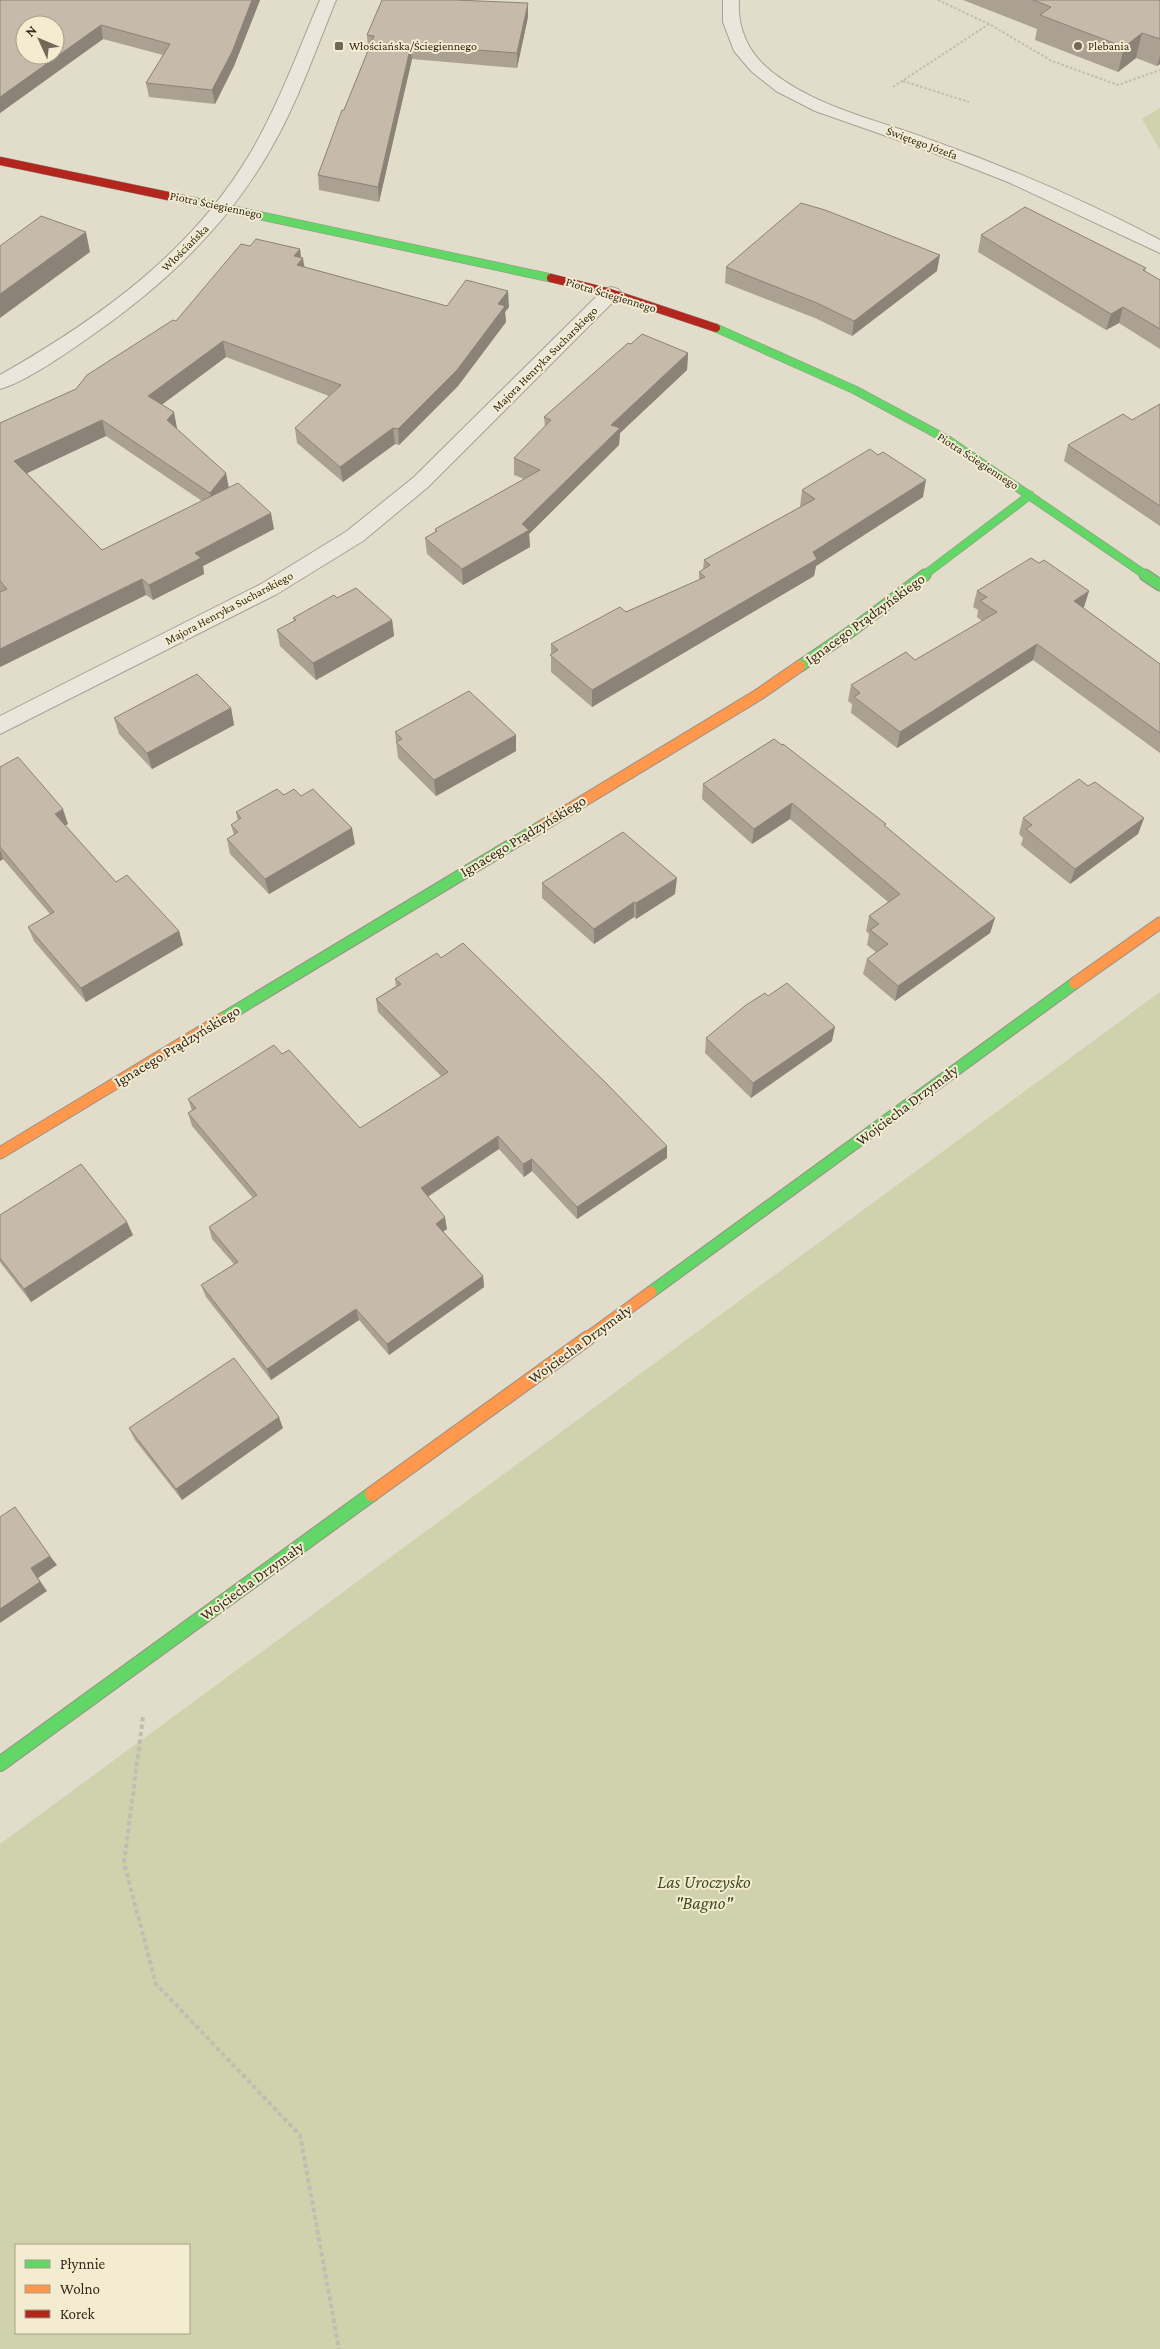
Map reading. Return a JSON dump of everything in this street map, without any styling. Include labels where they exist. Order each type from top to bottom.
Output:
[{"type":"street","name":"Włościańska","points":[[0,383],[33,365],[110,314],[173,262],[225,207],[268,138],[328,0]]},
{"type":"street","name":"Świętego Józefa","points":[[731,0],[729,12],[732,33],[742,52],[766,75],[795,93],[826,109],[923,143],[1058,196],[1160,247]]},
{"type":"street","name":"Piotra Ściegiennego","points":[[0,161],[521,270],[611,293],[724,331],[855,390],[948,440],[1160,586]]},
{"type":"street","name":"Majora Henryka Sucharskiego","points":[[0,726],[269,589],[355,536],[421,482],[611,293]]},
{"type":"street","name":"Ignacego Prądzyńskiego","points":[[0,1153],[758,695],[850,632],[1030,495]]},
{"type":"street","name":"Wojciecha Drzymały","points":[[0,1764],[787,1194],[1017,1024],[1160,923]]},
{"type":"path","points":[[938,0],[989,24],[1052,60],[1118,85],[1160,70]]},
{"type":"path","points":[[893,87],[989,24]]},
{"type":"path","points":[[903,81],[969,102]]},
{"type":"path","points":[[152,1653],[124,1863],[156,1984],[300,2135],[339,2349]]},
{"type":"green space","points":[[1160,108],[1160,150],[1142,119]]},
{"type":"green space","name":"Las Uroczysko \"Bagno\"","points":[[1160,992],[1160,2349],[0,2349],[0,1844]]},
{"type":"building","points":[[0,0],[252,0],[232,52],[212,90],[146,83],[170,44],[101,25],[65,51],[65,15],[15,15],[15,65],[45,65],[0,97]]},
{"type":"building","points":[[382,0],[528,3],[517,53],[411,45],[378,187],[318,175],[342,110],[344,110],[374,36],[367,35]]},
{"type":"building","points":[[1033,0],[1160,0],[1160,39],[1142,33],[1124,47],[1040,15],[1051,7]]},
{"type":"building","points":[[801,203],[825,210],[940,255],[854,321],[817,303],[726,267]]},
{"type":"building","points":[[1025,207],[1146,268],[1143,270],[1160,280],[1160,329],[1123,307],[1111,314],[981,235]]},
{"type":"building","points":[[41,216],[86,232],[0,294],[0,246]]},
{"type":"building","points":[[256,239],[300,249],[294,256],[303,258],[297,265],[447,306],[466,280],[508,291],[498,304],[505,306],[457,370],[398,429],[393,428],[340,467],[295,428],[341,385],[223,341],[148,396],[174,412],[167,420],[226,473],[210,493],[102,420],[14,461],[102,550],[238,483],[271,513],[195,553],[201,558],[149,585],[142,579],[0,649],[0,592],[7,589],[0,581],[0,423],[76,389],[87,375],[173,320],[176,321],[241,244],[250,246]]},
{"type":"building","points":[[642,334],[688,353],[611,425],[620,428],[522,524],[529,530],[462,569],[425,538],[437,531],[435,529],[540,470],[514,458],[551,420],[544,417],[628,343],[631,344]]},
{"type":"building","points":[[1160,404],[1160,506],[1068,445],[1123,414],[1132,420]]},
{"type":"building","points":[[870,449],[878,455],[883,452],[926,480],[813,552],[817,559],[592,690],[550,655],[558,650],[551,644],[620,607],[626,612],[705,577],[699,572],[710,565],[704,560],[815,499],[802,490]]},
{"type":"building","points":[[1031,558],[1039,563],[1044,560],[1089,591],[1074,601],[1160,664],[1160,733],[1037,644],[900,732],[854,697],[860,693],[851,685],[906,652],[915,660],[997,612],[980,601],[987,597],[977,591]]},
{"type":"building","points":[[356,588],[392,620],[313,663],[277,630],[296,620],[293,618],[334,595],[337,598]]},
{"type":"building","points":[[197,674],[231,708],[147,753],[114,718]]},
{"type":"building","points":[[469,691],[516,735],[434,780],[396,742],[402,739],[395,732]]},
{"type":"building","points":[[774,739],[886,824],[884,825],[995,918],[898,986],[867,959],[888,944],[870,930],[879,924],[869,916],[900,894],[792,803],[754,829],[703,784]]},
{"type":"building","points":[[18,757],[63,809],[55,814],[116,882],[127,875],[179,931],[81,988],[28,927],[54,912],[0,847],[0,767]]},
{"type":"building","points":[[1079,779],[1088,786],[1095,782],[1144,818],[1075,869],[1026,829],[1032,825],[1023,818]]},
{"type":"building","points":[[277,789],[284,795],[294,789],[301,796],[313,789],[352,828],[265,879],[227,839],[238,832],[231,825],[241,818],[236,812]]},
{"type":"building","points":[[623,832],[677,878],[636,903],[634,902],[594,929],[542,883]]},
{"type":"building","points":[[463,943],[607,1084],[667,1146],[577,1207],[532,1159],[523,1164],[498,1136],[421,1188],[445,1217],[436,1224],[483,1276],[387,1344],[356,1309],[267,1369],[201,1285],[238,1262],[209,1227],[257,1195],[188,1113],[196,1108],[188,1099],[274,1045],[282,1054],[289,1050],[360,1128],[448,1072],[376,999],[401,984],[395,979],[437,953],[441,958]]},
{"type":"building","points":[[787,983],[835,1027],[753,1083],[706,1038],[746,1005],[765,993],[768,996]]},
{"type":"building","points":[[81,1164],[127,1222],[24,1289],[0,1258],[0,1215]]},
{"type":"building","points":[[234,1358],[279,1417],[176,1489],[129,1428]]},
{"type":"building","points":[[15,1507],[50,1556],[31,1568],[40,1582],[0,1609],[0,1517]]},
{"type":"traffic: fast","points":[[187,200],[551,278]]},
{"type":"traffic: fast","points":[[716,328],[787,358],[855,390],[948,440],[1160,585]]},
{"type":"traffic: fast","points":[[800,666],[850,632],[1030,495]]},
{"type":"traffic: fast","points":[[222,1019],[542,826]]},
{"type":"traffic: fast","points":[[651,1292],[1075,983]]},
{"type":"traffic: fast","points":[[0,1764],[372,1494]]},
{"type":"traffic: slow","points":[[542,826],[758,695],[800,666]]},
{"type":"traffic: slow","points":[[1075,983],[1160,923]]},
{"type":"traffic: slow","points":[[0,1153],[222,1019]]},
{"type":"traffic: slow","points":[[372,1494],[651,1292]]},
{"type":"traffic: jam","points":[[0,161],[187,200]]},
{"type":"traffic: jam","points":[[551,278],[611,293],[716,328]]},
{"type":"place","name":"Włościańska/Ściegiennego","points":[[339,46]]},
{"type":"place","name":"Plebania","points":[[1078,46]]}]
